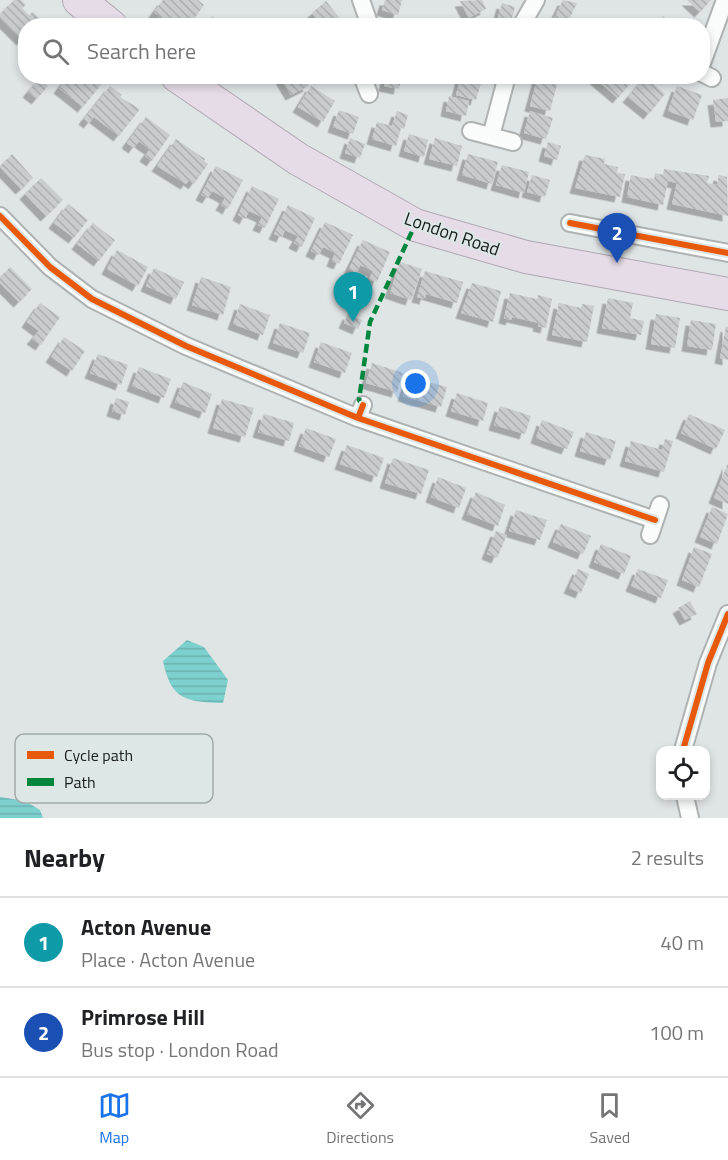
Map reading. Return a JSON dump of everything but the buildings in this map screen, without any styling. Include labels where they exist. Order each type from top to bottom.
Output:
[{"type":"highway","points":[[79,0],[101,18]]},
{"type":"highway","name":"London Road","points":[[189,84],[298,159],[415,225],[526,257],[728,294]]},
{"type":"street","points":[[361,0],[367,18]]},
{"type":"street","points":[[526,18],[536,0]]},
{"type":"street","points":[[710,41],[725,0]]},
{"type":"street","points":[[365,84],[369,94]]},
{"type":"street","points":[[491,136],[505,84]]},
{"type":"street","points":[[471,131],[513,142]]},
{"type":"street","points":[[0,216],[50,267],[92,299],[186,346],[655,520]]},
{"type":"street","points":[[570,223],[728,253]]},
{"type":"street","points":[[684,746],[708,663],[728,614]]},
{"type":"street","points":[[686,800],[690,818]]},
{"type":"water","points":[[187,640],[204,647],[228,680],[223,703],[190,700],[176,691],[171,684],[163,661]]},
{"type":"water","points":[[0,797],[15,799],[15,803],[28,803],[40,810],[43,818],[0,818]]},
{"type":"marked path","points":[[363,405],[359,400],[370,322],[415,225]]},
{"type":"cycle path","points":[[0,216],[50,267],[92,299],[186,346],[358,418]]},
{"type":"cycle path","points":[[570,223],[728,253]]},
{"type":"cycle path","points":[[363,405],[358,418],[655,520]]},
{"type":"cycle path","points":[[684,746],[708,663],[728,614]]},
{"type":"place","name":"Primrose Hill","points":[[617,263]]},
{"type":"place","name":"Acton Avenue","points":[[353,322]]}]
